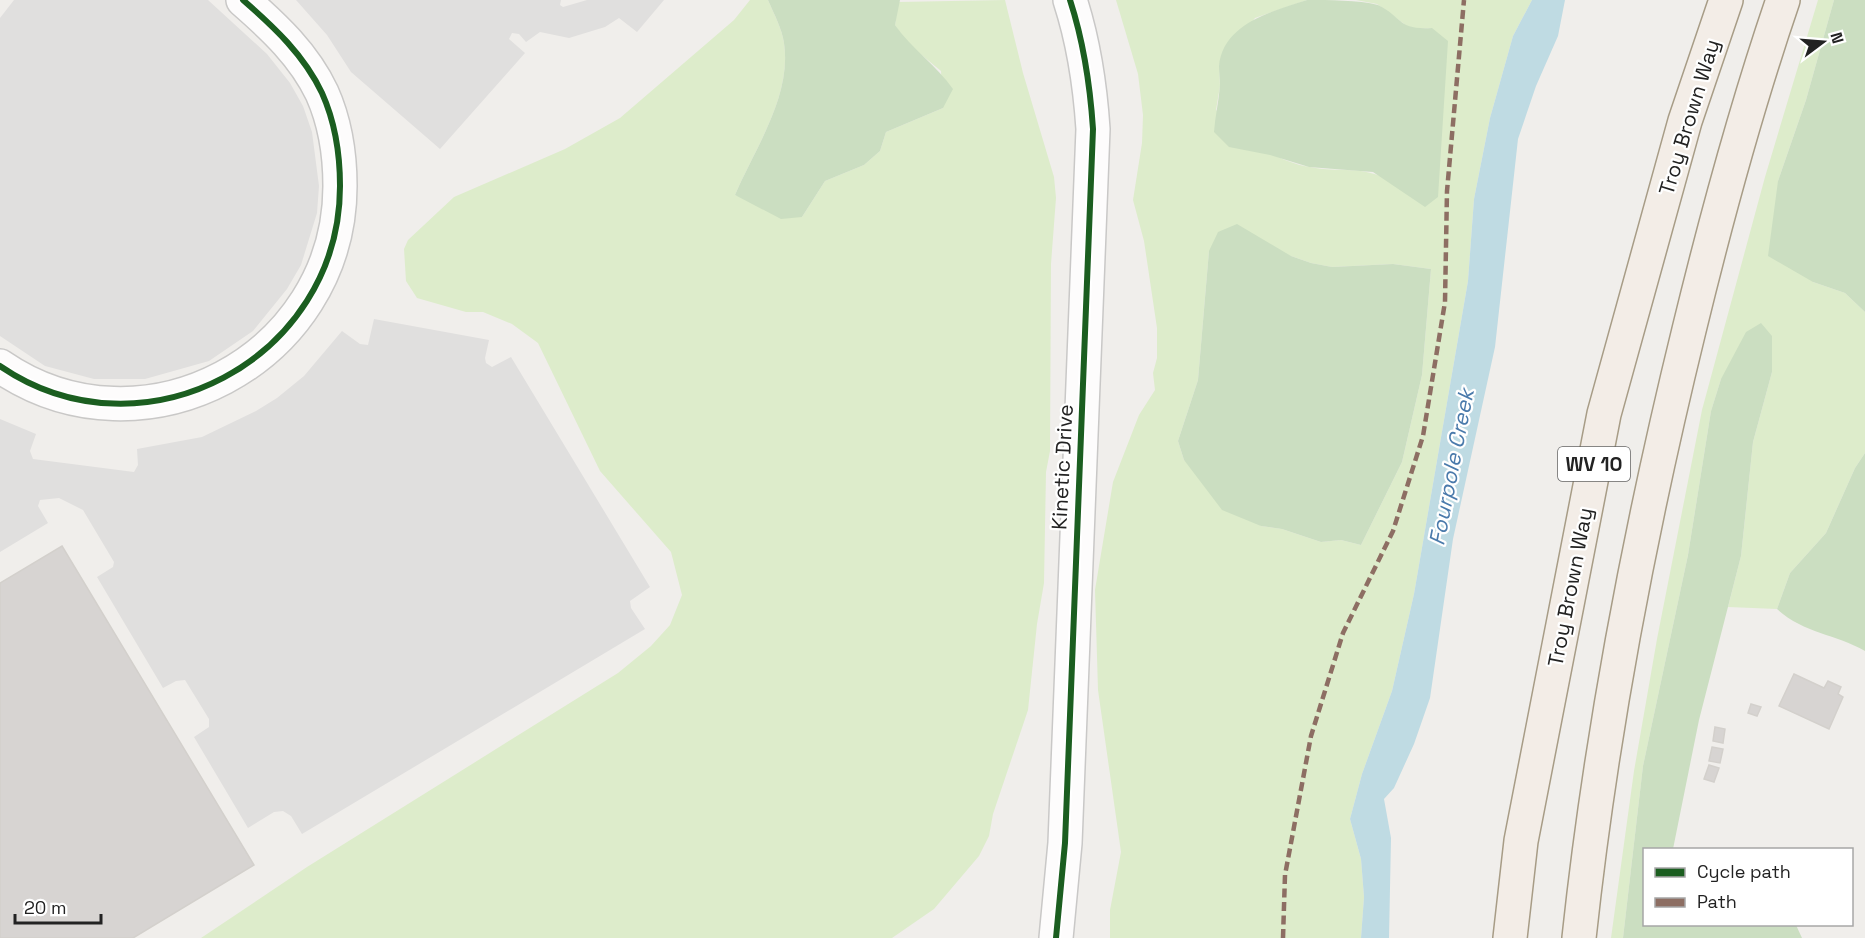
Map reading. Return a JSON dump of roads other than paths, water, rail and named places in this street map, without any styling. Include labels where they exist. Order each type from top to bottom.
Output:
[{"type":"main road","name":"Troy Brown Way","points":[[1510,938],[1521,841],[1604,414],[1685,121],[1725,0]]},
{"type":"main road","name":"WV 10","points":[[1579,938],[1590,842],[1621,644],[1660,448],[1711,240],[1766,49],[1783,0]]},
{"type":"street","points":[[0,366],[18,379],[56,394],[92,402],[132,403],[170,399],[209,386],[248,364],[279,338],[304,308],[322,275],[334,241],[340,204],[340,165],[334,128],[322,93],[303,61],[278,31],[243,0]]},
{"type":"street","name":"Kinetic Drive","points":[[1056,938],[1066,821],[1092,140],[1090,81],[1081,35],[1070,0]]},
{"type":"water","name":"Fourpole Creek","points":[[1532,0],[1565,0],[1558,36],[1536,86],[1518,139],[1495,347],[1453,539],[1430,698],[1414,744],[1394,788],[1384,799],[1391,838],[1389,938],[1361,938],[1364,897],[1361,859],[1350,819],[1362,774],[1392,691],[1414,594],[1468,281],[1474,199],[1490,118],[1513,36]]}]
